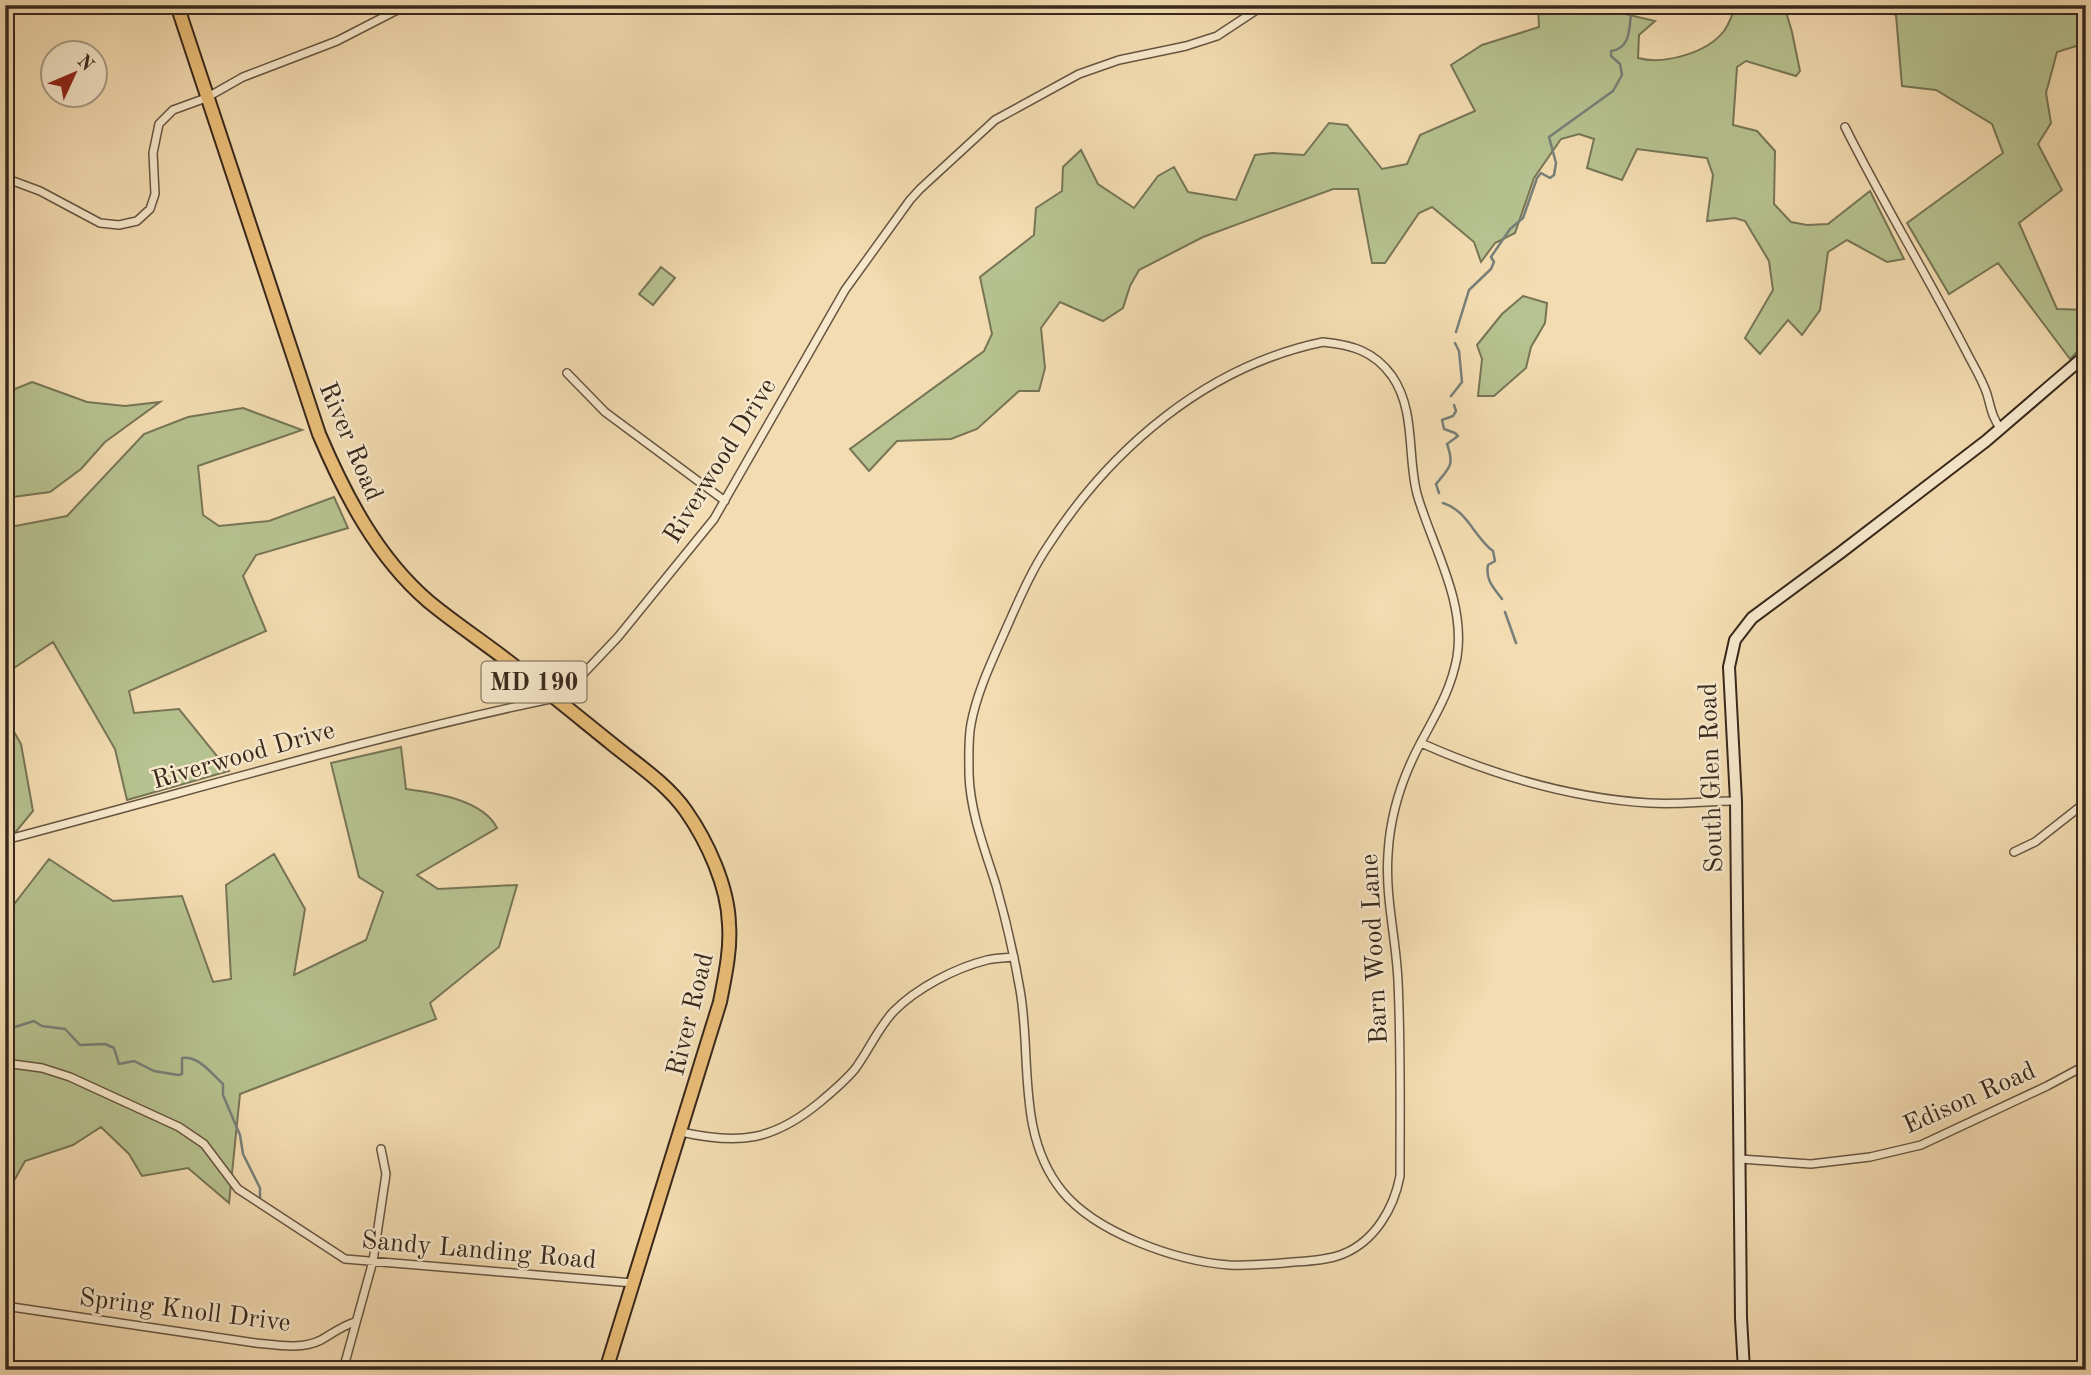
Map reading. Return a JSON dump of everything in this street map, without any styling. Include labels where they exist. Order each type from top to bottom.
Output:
[{"type":"main road","name":"River Road","points":[[177,5],[319,434],[342,487],[370,534],[427,600],[664,786],[685,810],[704,841],[717,870],[729,920],[729,951],[720,1002],[606,1370]]},
{"type":"main road","name":"South Glen Road","points":[[1744,1370],[1741,1318],[1735,801],[1729,667],[1732,646],[1742,628],[1752,618],[1840,554],[2001,429],[2086,355]]},
{"type":"street","points":[[5,178],[40,191],[100,223],[120,225],[137,221],[150,209],[155,194],[153,153],[159,124],[173,110],[206,98],[243,77],[338,41],[407,5]]},
{"type":"street","name":"Riverwood Drive","points":[[5,841],[375,739],[555,698],[566,692],[618,637],[677,568],[714,519],[845,290],[910,200],[948,162],[995,120],[1079,74],[1119,60],[1186,46],[1217,36],[1264,5]]},
{"type":"street","points":[[1845,127],[1960,340],[1987,393],[1993,420],[2001,429]]},
{"type":"street","name":"Barn Wood Lane","points":[[1323,342],[1350,345],[1366,353],[1380,362],[1391,376],[1406,409],[1416,491],[1452,598],[1459,629],[1452,680],[1405,777],[1393,814],[1387,891],[1398,979],[1400,1176],[1396,1196],[1379,1226],[1367,1239],[1343,1254],[1313,1261],[1230,1265],[1198,1260],[1127,1237],[1088,1215],[1062,1191],[1042,1158],[1032,1128],[1024,1019],[1014,957],[983,849],[969,779],[971,724],[985,677],[1045,549],[1098,477],[1125,450],[1172,412],[1222,380],[1295,348],[1323,342]]},
{"type":"street","points":[[567,373],[605,412],[725,501]]},
{"type":"street","points":[[1420,743],[1460,761],[1531,784],[1586,796],[1651,803],[1735,801]]},
{"type":"street","points":[[2014,852],[2035,842],[2086,802]]},
{"type":"street","points":[[681,1132],[734,1140],[776,1132],[800,1118],[831,1093],[855,1068],[895,1011],[923,989],[988,959],[1014,957]]},
{"type":"street","name":"Sandy Landing Road","points":[[5,1063],[42,1068],[70,1077],[179,1127],[204,1144],[238,1189],[345,1259],[633,1283]]},
{"type":"street","name":"Edison Road","points":[[1740,1159],[1811,1164],[1870,1157],[1921,1145],[2086,1065]]},
{"type":"street","points":[[343,1370],[373,1261],[387,1174],[382,1149]]},
{"type":"street","name":"Spring Knoll Drive","points":[[5,1306],[288,1346],[320,1340],[343,1325],[355,1322]]},
{"type":"green space","points":[[1538,5],[1620,5],[1625,14],[1655,21],[1639,35],[1638,58],[1660,60],[1696,51],[1716,39],[1728,25],[1735,5],[1784,5],[1800,71],[1796,76],[1746,61],[1737,67],[1733,125],[1757,131],[1775,151],[1774,204],[1791,222],[1807,225],[1828,224],[1870,191],[1904,259],[1887,262],[1847,240],[1828,252],[1820,310],[1802,335],[1788,320],[1760,354],[1745,338],[1773,290],[1769,261],[1745,221],[1735,218],[1707,221],[1713,175],[1707,158],[1637,149],[1622,180],[1587,168],[1594,139],[1579,134],[1561,139],[1534,178],[1515,233],[1495,243],[1481,262],[1474,242],[1432,207],[1419,213],[1385,263],[1372,263],[1358,189],[1333,189],[1203,237],[1139,270],[1123,308],[1103,321],[1060,302],[1041,328],[1045,368],[1039,391],[1019,391],[977,429],[951,439],[897,441],[869,471],[850,449],[984,351],[992,334],[980,277],[1034,235],[1036,208],[1062,191],[1063,167],[1081,150],[1098,184],[1134,208],[1158,176],[1174,167],[1188,192],[1236,200],[1255,155],[1304,155],[1329,123],[1347,125],[1382,169],[1407,164],[1420,135],[1475,111],[1451,65],[1482,45],[1539,27]]},
{"type":"green space","points":[[1869,5],[2086,5],[2086,43],[2057,52],[2046,93],[2051,123],[2038,144],[2062,190],[2019,223],[2057,309],[2086,310],[2086,343],[2070,359],[1998,263],[1949,294],[1907,223],[2003,153],[1992,124],[1936,90],[1902,86],[1896,15]]},
{"type":"green space","points":[[661,267],[675,278],[653,305],[639,294]]},
{"type":"green space","points":[[1523,296],[1547,303],[1545,323],[1531,347],[1526,368],[1494,396],[1478,396],[1482,359],[1477,345],[1502,314]]},
{"type":"green space","points":[[32,382],[87,402],[125,406],[160,402],[105,442],[81,469],[50,492],[5,498],[5,393]]},
{"type":"green space","points":[[243,408],[302,430],[198,466],[203,515],[219,526],[269,521],[334,497],[348,528],[256,555],[243,576],[266,631],[129,691],[134,713],[179,709],[229,771],[127,800],[115,749],[53,642],[5,674],[5,528],[67,516],[144,434],[188,417]]},
{"type":"green space","points":[[5,716],[21,744],[33,811],[5,845]]},
{"type":"green space","points":[[401,747],[406,789],[470,804],[490,818],[497,828],[417,875],[438,889],[517,885],[499,947],[430,1003],[436,1019],[240,1094],[229,1203],[188,1168],[142,1176],[129,1154],[101,1127],[73,1145],[25,1161],[5,1197],[5,916],[49,859],[113,901],[182,896],[213,982],[231,979],[226,885],[274,854],[305,909],[294,975],[366,940],[383,892],[359,877],[331,763]]},
{"type":"waterway","points":[[1456,332],[1469,290],[1491,269],[1494,262],[1491,257],[1510,229],[1523,218],[1537,178],[1541,173],[1550,178],[1554,175],[1556,163],[1549,137],[1613,91],[1622,75],[1620,64],[1611,56],[1611,51],[1625,42],[1631,14]]},
{"type":"waterway","points":[[1451,396],[1462,382],[1459,351],[1455,343]]},
{"type":"waterway","points":[[1439,493],[1436,484],[1450,462],[1447,444],[1458,436],[1444,429],[1442,420],[1453,416],[1456,411],[1454,405]]},
{"type":"waterway","points":[[1443,503],[1459,512],[1493,551],[1495,561],[1488,565],[1488,575],[1502,599]]},
{"type":"waterway","points":[[1505,612],[1516,643]]},
{"type":"waterway","points":[[5,1030],[34,1021],[42,1026],[65,1029],[80,1045],[105,1044],[114,1048],[119,1064],[134,1061],[154,1071],[178,1075],[182,1074],[182,1058],[199,1062],[223,1084],[223,1095],[240,1135],[243,1154],[260,1188],[260,1200]]}]
